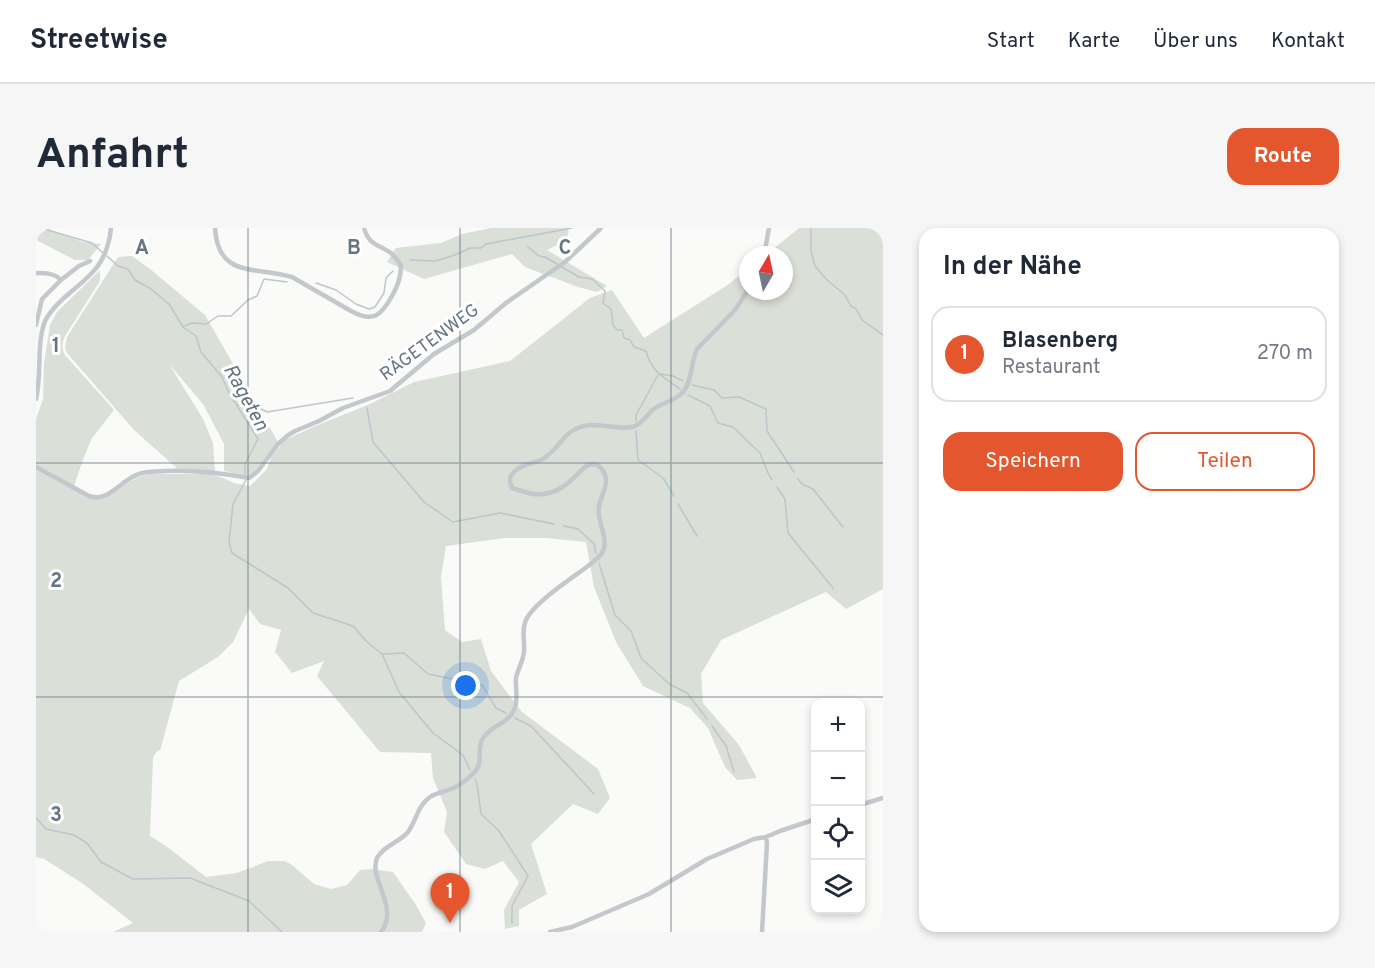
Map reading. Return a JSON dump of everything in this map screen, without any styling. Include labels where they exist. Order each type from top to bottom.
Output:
[{"type":"street","points":[[38,328],[45,322],[55,306],[98,267],[105,252],[111,228]]},
{"type":"street","points":[[215,228],[219,251],[234,265],[292,277],[358,315],[368,317],[378,315],[385,309],[399,284],[401,265],[390,252],[367,238],[364,228]]},
{"type":"street","name":"RÄGETENWEG","points":[[36,467],[96,498],[107,495],[139,473],[195,471],[249,478],[258,471],[278,444],[287,436],[343,408],[390,391],[434,354],[474,330],[506,303],[556,269],[601,228]]},
{"type":"street","points":[[766,246],[769,228]]},
{"type":"street","points":[[36,399],[39,347],[38,312],[42,299],[61,280],[79,266],[90,261]]},
{"type":"street","points":[[36,273],[52,274],[61,280]]},
{"type":"street","points":[[381,932],[386,926],[387,917],[385,897],[377,872],[378,856],[410,830],[428,798],[454,788],[475,772],[480,764],[479,750],[482,740],[488,732],[508,718],[516,705],[516,677],[524,653],[523,629],[526,621],[531,613],[556,589],[588,566],[604,550],[605,542],[598,515],[607,480],[602,469],[597,465],[584,467],[571,482],[560,489],[542,495],[512,488],[510,477],[516,469],[540,460],[552,452],[572,429],[591,424],[629,428],[637,426],[652,410],[684,392],[697,349],[735,310],[742,300]]},
{"type":"street","points":[[865,804],[883,798]]},
{"type":"street","points":[[550,932],[588,921],[649,894],[707,859],[754,839],[811,821]]},
{"type":"street","points":[[762,932],[766,837]]},
{"type":"shaded area","points":[[36,228],[45,228],[83,242],[101,244],[88,260],[75,260],[36,240]]},
{"type":"shaded area","points":[[491,228],[569,228],[567,240],[547,250],[607,286],[597,292],[578,287],[525,267],[512,254],[424,279],[387,262],[396,248],[441,243],[462,234]]},
{"type":"shaded area","points":[[799,228],[883,228],[883,589],[846,609],[826,592],[721,640],[701,674],[703,703],[739,745],[757,778],[737,780],[725,767],[708,728],[690,708],[643,686],[616,642],[594,587],[586,542],[546,538],[504,538],[446,546],[441,577],[445,630],[462,642],[481,639],[491,671],[522,712],[598,769],[610,798],[598,814],[573,804],[531,844],[547,894],[519,910],[519,926],[505,929],[504,910],[519,882],[503,861],[485,869],[466,864],[444,832],[447,812],[433,778],[431,753],[380,752],[317,676],[324,661],[292,673],[275,652],[281,630],[260,624],[249,609],[233,642],[218,657],[179,681],[160,751],[158,750],[153,757],[150,836],[206,877],[237,873],[268,861],[285,861],[314,884],[331,889],[347,885],[360,870],[393,872],[426,923],[422,932],[113,932],[133,923],[82,883],[44,859],[36,857],[36,468],[96,499],[103,498],[135,479],[149,474],[210,474],[250,486],[267,469],[271,457],[285,440],[370,404],[414,382],[510,361],[590,298],[612,290],[644,338],[739,276],[739,300],[793,300],[793,246],[777,246]]},
{"type":"shaded area","points":[[132,256],[205,315],[278,442],[251,476],[224,471],[224,444],[203,404],[169,364],[203,419],[213,443],[215,472],[179,470],[134,430],[67,353],[65,348],[67,337],[118,257]]},
{"type":"shaded area","points":[[100,270],[100,281],[65,336],[62,347],[65,355],[114,410],[92,438],[74,486],[36,465],[36,419],[43,399],[44,363],[50,325],[57,312]]},
{"type":"waterway","name":"Rageten","points":[[41,228],[92,243],[103,253]]},
{"type":"waterway","points":[[410,260],[435,261],[470,248],[481,248],[486,244],[572,228]]},
{"type":"waterway","points":[[811,228],[811,251],[815,266],[845,295],[862,320],[883,335]]},
{"type":"waterway","points":[[527,246],[539,256],[545,257],[579,277],[592,279],[605,291],[603,303],[611,309],[613,325],[617,330],[622,330],[624,338],[630,340],[634,347],[646,351],[655,369],[680,389]]},
{"type":"waterway","name":"Rageten","points":[[107,256],[118,266],[128,269],[135,280],[151,289],[169,304],[183,327],[196,336],[201,352],[222,377],[229,393],[258,439],[245,464],[245,475]]},
{"type":"waterway","points":[[316,283],[336,290],[356,304],[369,309],[375,307],[384,293],[386,278],[393,271]]},
{"type":"waterway","points":[[184,326],[192,323],[206,324],[218,316],[231,316],[248,300],[257,296],[264,279],[287,282]]},
{"type":"waterway","points":[[660,374],[673,376],[683,381]]},
{"type":"waterway","points":[[636,421],[636,415],[658,375]]},
{"type":"waterway","points":[[692,385],[714,390],[722,398],[739,397],[766,409],[767,431],[794,472]]},
{"type":"waterway","points":[[688,395],[710,406],[718,423],[733,427],[760,453],[772,480]]},
{"type":"waterway","points":[[238,405],[250,403],[267,412],[353,398]]},
{"type":"waterway","points":[[367,408],[373,442],[424,502],[453,522],[500,513],[554,524]]},
{"type":"waterway","points":[[636,431],[638,460],[663,478],[674,496]]},
{"type":"waterway","points":[[798,479],[802,484],[813,489],[843,527]]},
{"type":"waterway","name":"Rageten","points":[[246,480],[233,504],[229,542],[232,553],[288,588],[313,613],[353,626],[382,654],[399,692],[433,733],[463,755],[470,770]]},
{"type":"waterway","points":[[777,487],[785,499],[788,533],[833,588]]},
{"type":"waterway","points":[[678,504],[697,536]]},
{"type":"waterway","points":[[564,526],[578,529],[594,544],[596,553]]},
{"type":"waterway","points":[[599,563],[615,615],[631,631],[641,658],[669,684],[687,693],[707,719]]},
{"type":"waterway","points":[[383,654],[404,653],[428,674],[482,685],[496,708],[506,713]]},
{"type":"waterway","points":[[515,718],[531,726],[594,794]]},
{"type":"waterway","points":[[712,726],[726,746],[734,772]]},
{"type":"waterway","points":[[475,779],[481,814],[499,831],[528,876],[512,906],[512,923]]},
{"type":"waterway","points":[[36,818],[46,829],[74,835],[87,843],[101,862],[133,879],[190,878],[249,901],[282,932]]},
{"type":"place","name":"Blasenberg","points":[[450,923]]}]
